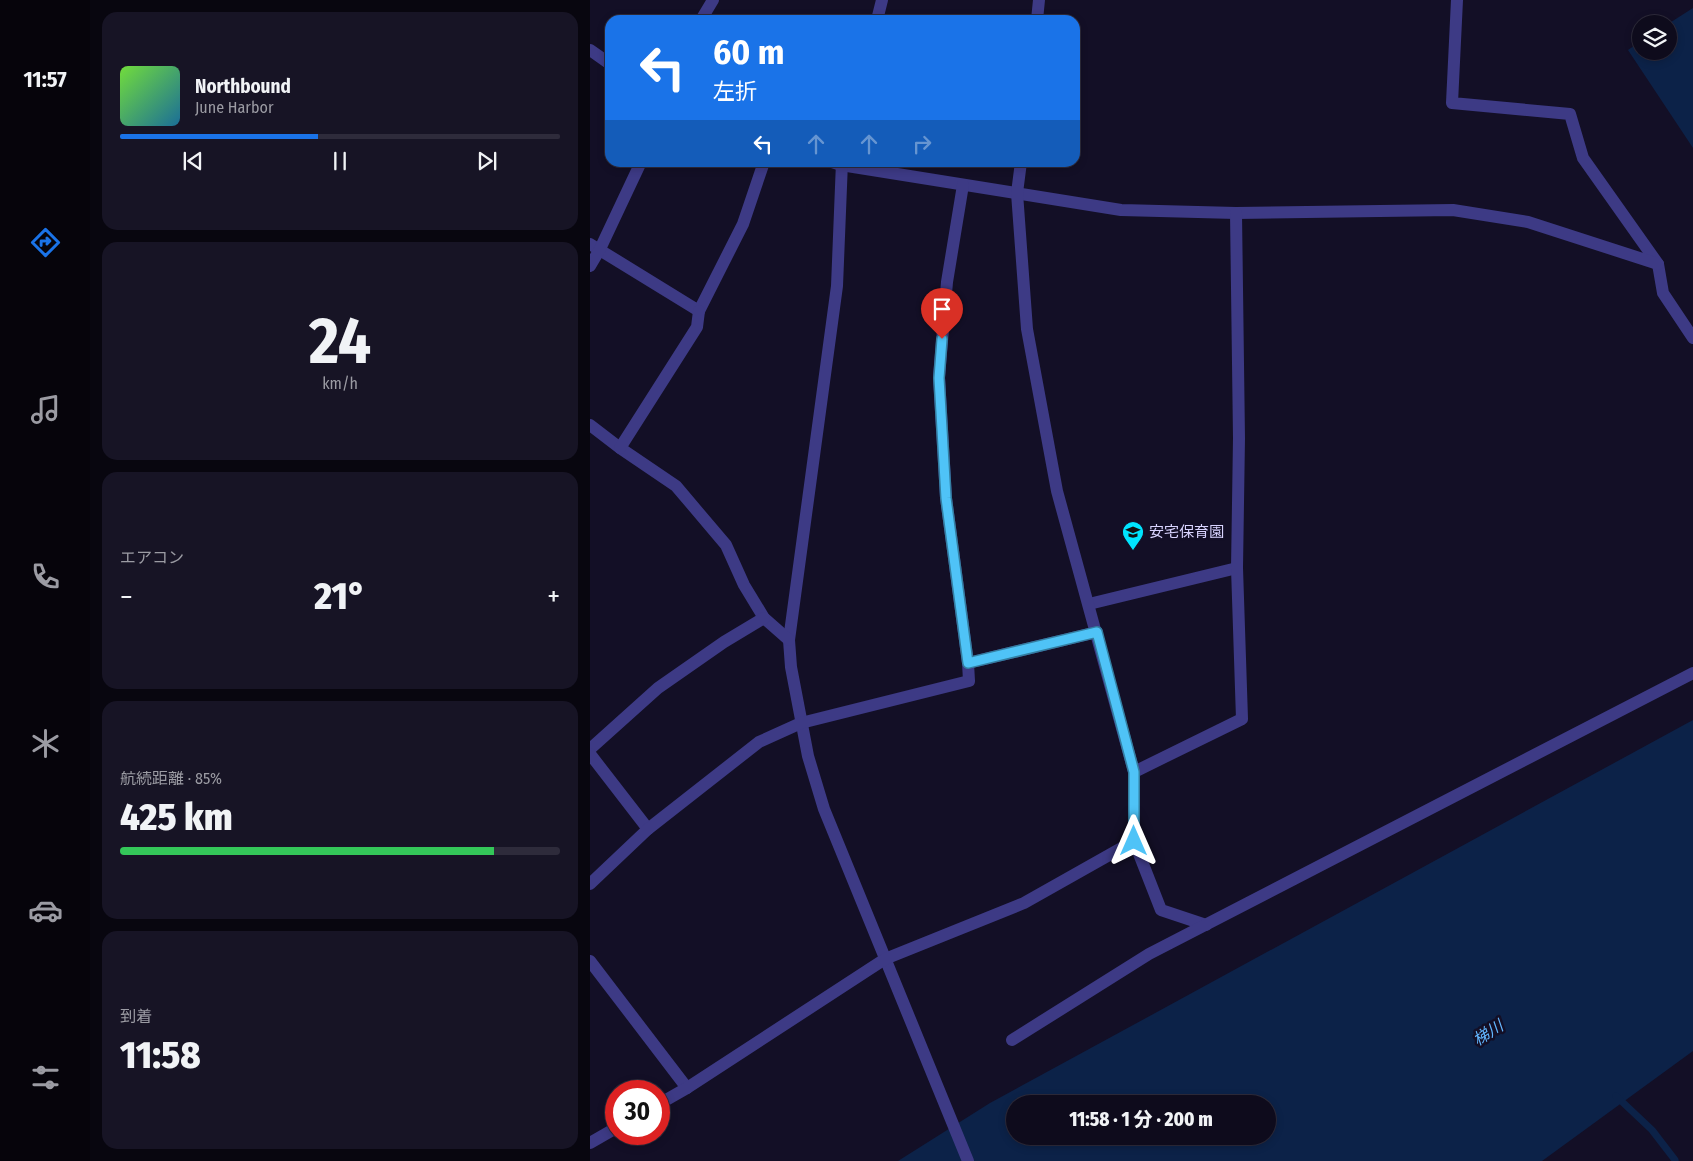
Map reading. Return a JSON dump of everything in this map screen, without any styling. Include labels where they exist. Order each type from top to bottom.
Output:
[{"type":"street","points":[[704,15],[713,0]]},
{"type":"street","points":[[878,15],[882,0]]},
{"type":"street","points":[[1038,15],[1039,0]]},
{"type":"street","points":[[1458,0],[1452,103],[1570,114],[1583,158],[1658,264],[1663,293],[1693,338]]},
{"type":"street","points":[[590,50],[605,60]]},
{"type":"street","points":[[590,266],[595,246],[637,167]]},
{"type":"street","points":[[620,448],[697,327],[699,311],[743,224],[762,167]]},
{"type":"street","points":[[839,167],[837,286],[789,640],[791,667],[808,756],[824,809],[968,1161]]},
{"type":"street","points":[[862,167],[1121,210],[1236,214],[1453,210],[1528,222],[1658,264]]},
{"type":"street","points":[[1020,167],[1017,193],[1027,329],[1057,491],[1134,772],[1134,841],[1161,910],[1206,925]]},
{"type":"street","points":[[590,884],[648,830],[759,742],[801,723],[969,681],[946,498],[939,378],[947,282],[963,185]]},
{"type":"street","points":[[1134,772],[1242,719],[1237,568],[1239,438],[1236,214]]},
{"type":"street","points":[[595,246],[699,311]]},
{"type":"street","points":[[590,425],[676,486],[726,545],[744,586],[764,618],[789,640]]},
{"type":"street","points":[[1089,604],[1237,568]]},
{"type":"street","points":[[590,749],[658,688],[724,642],[764,618]]},
{"type":"street","points":[[968,663],[1097,632]]},
{"type":"street","points":[[1012,1040],[1148,954],[1693,673]]},
{"type":"street","points":[[590,754],[648,830]]},
{"type":"street","points":[[670,1098],[886,959],[1024,903],[1134,841]]},
{"type":"street","points":[[590,961],[687,1088]]},
{"type":"street","points":[[590,1144],[605,1135]]},
{"type":"water","points":[[1693,8],[1693,148],[1635,60],[1677,60],[1677,18]]},
{"type":"water","points":[[1632,47],[1632,56],[1628,50]]},
{"type":"water","name":"梯川","points":[[1693,720],[1693,1051],[1542,1161],[898,1161],[990,1103]]},
{"type":"waterway","points":[[1616,1096],[1652,1130],[1675,1160]]},
{"type":"place","name":"安宅保育園","points":[[1133,551]]},
{"type":"route","points":[[942,339],[939,378],[946,498],[968,663],[1097,632],[1134,772],[1134,841]]}]
